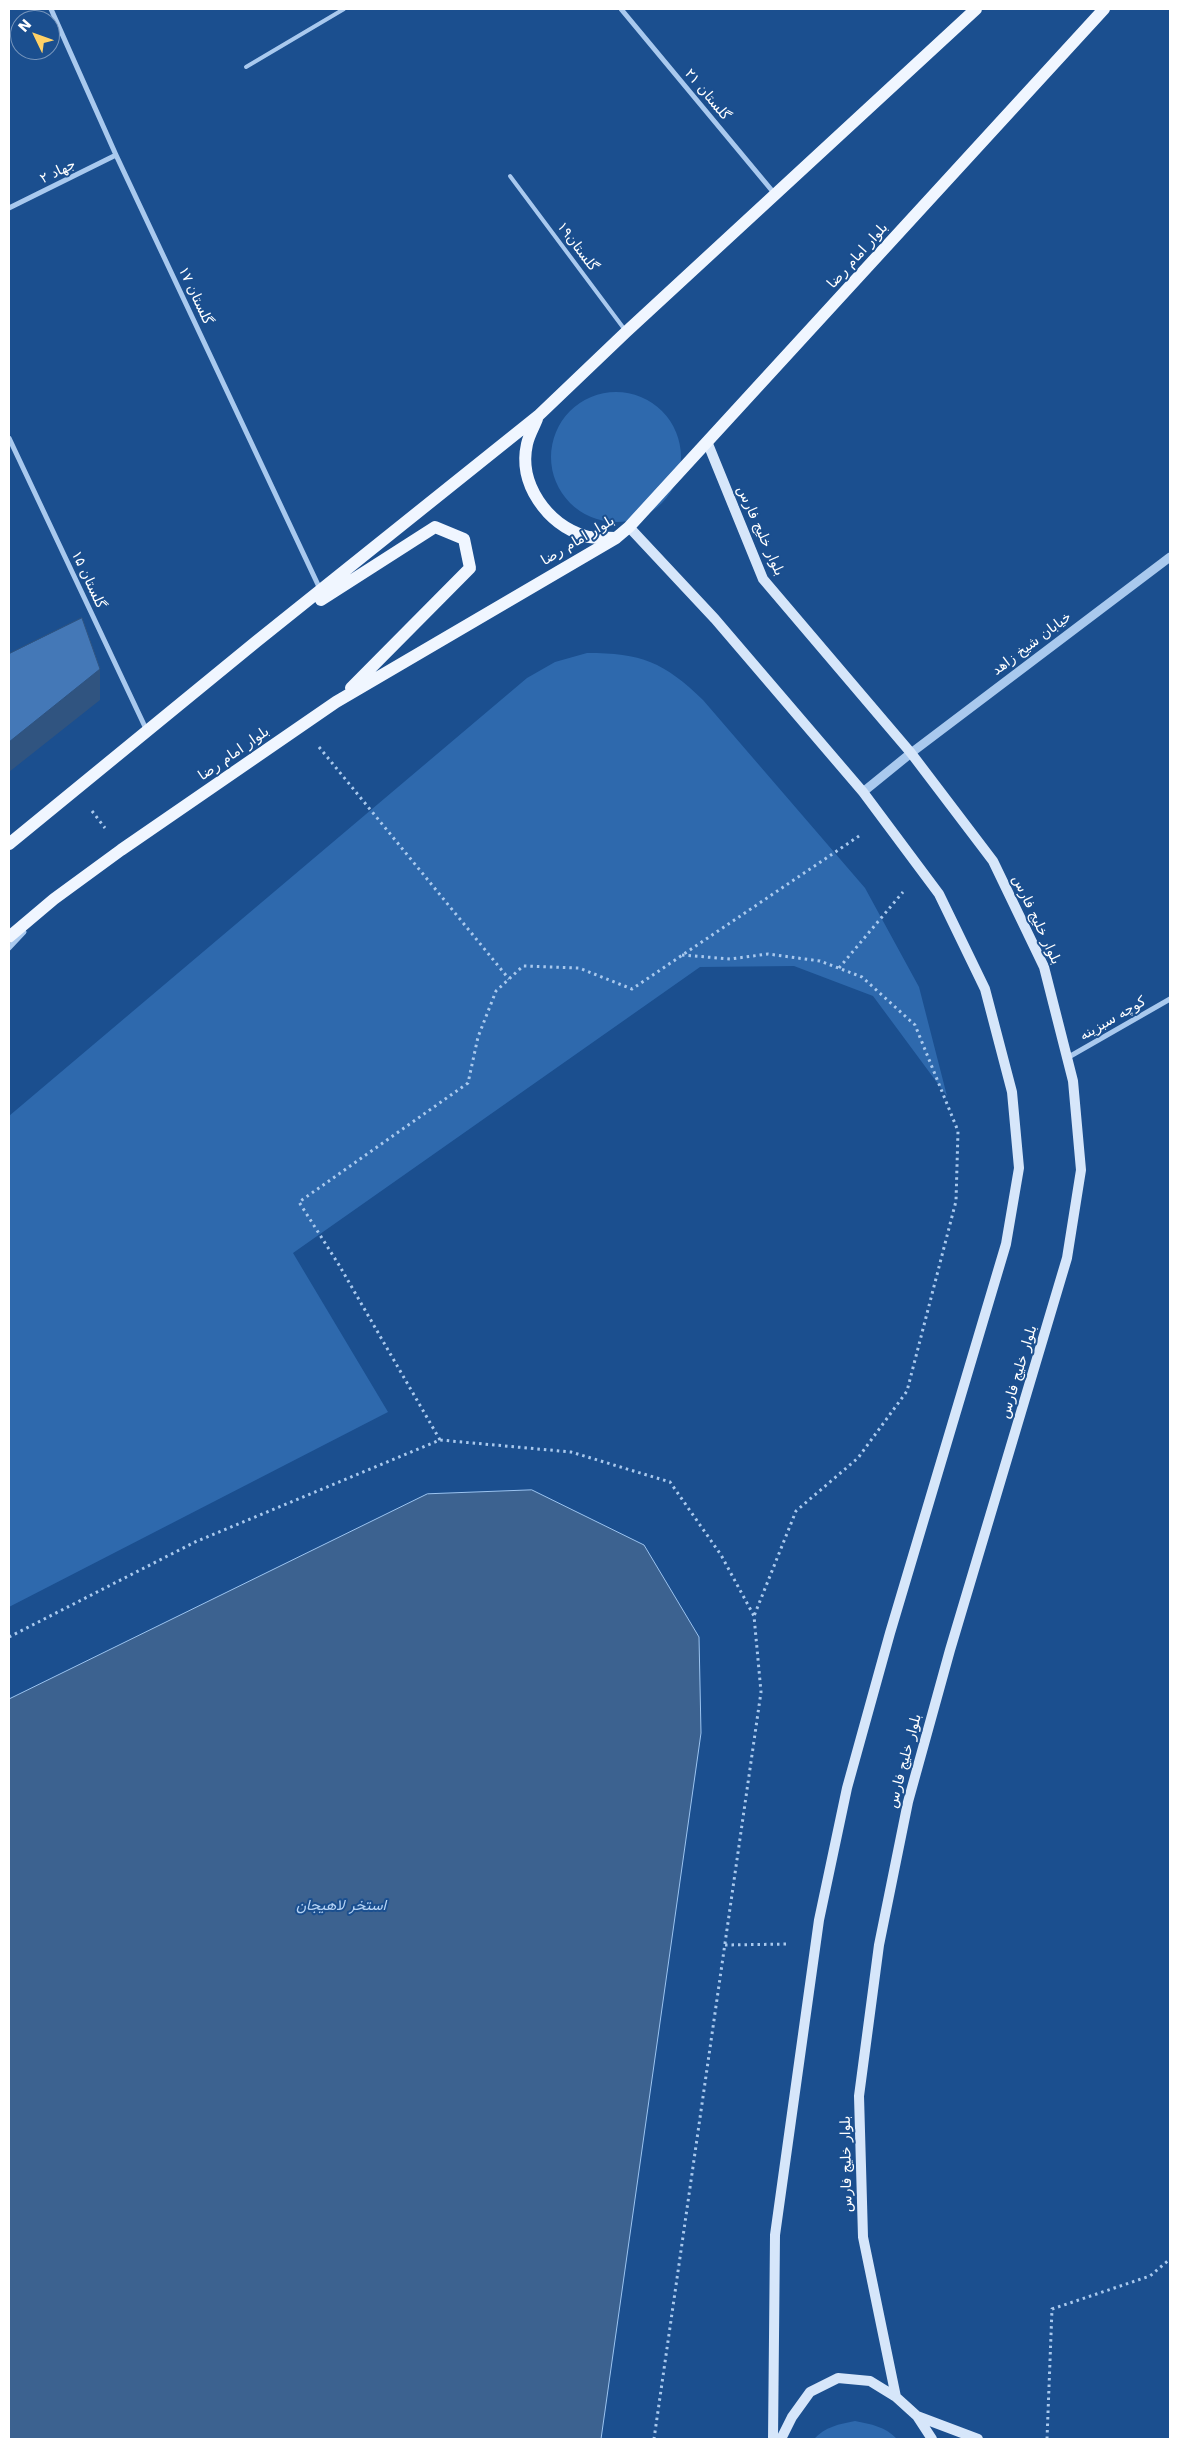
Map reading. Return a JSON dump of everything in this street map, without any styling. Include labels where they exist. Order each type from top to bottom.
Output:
[{"type":"main road","points":[[9,844],[75,788],[538,416],[626,332],[776,196],[976,9]]},
{"type":"main road","name":"بلوار امام رضا","points":[[9,937],[54,899],[121,850],[336,702],[616,538],[629,527],[708,444],[1104,9]]},
{"type":"main road","points":[[538,416],[527,444],[527,474],[538,502],[558,524],[586,537],[616,538]]},
{"type":"main road","name":"بلوار خلیج فارس","points":[[708,444],[763,579],[911,753],[993,861],[1044,967],[1073,1081],[1081,1170],[1067,1258],[950,1650],[908,1802],[881,1931],[859,2096],[863,2238],[896,2397]]},
{"type":"main road","points":[[257,641],[435,527],[464,539],[470,568],[336,702]]},
{"type":"main road","points":[[629,527],[715,619],[863,792],[939,894],[985,989],[1012,1092],[1019,1168],[1006,1244],[890,1633],[847,1788],[819,1920],[776,2235],[773,2439]]},
{"type":"main road","points":[[781,2439],[792,2417],[810,2392],[838,2378],[870,2381],[896,2397],[917,2416],[932,2439]]},
{"type":"main road","points":[[917,2416],[978,2439]]},
{"type":"street","name":"گلستان ۱۷","points":[[51,9],[116,155],[321,591]]},
{"type":"street","name":"گلستان ۲۱","points":[[622,9],[776,196]]},
{"type":"street","name":"جهاد ۲","points":[[9,208],[116,155]]},
{"type":"street","name":"گلستان ۱۵","points":[[9,438],[147,732]]},
{"type":"street","name":"خیابان شیخ زاهد","points":[[863,792],[911,753],[1170,557]]},
{"type":"street","points":[[9,948],[54,899]]},
{"type":"street","name":"کوچه سبزینه","points":[[1067,1058],[1170,999]]},
{"type":"lane","points":[[246,67],[344,9]]},
{"type":"lane","name":"گلستان۱۹","points":[[510,176],[626,332]]},
{"type":"path","points":[[301,726],[509,979]]},
{"type":"path","points":[[75,788],[121,850]]},
{"type":"path","points":[[440,1440],[339,1265],[299,1202],[468,1083],[478,1037],[496,991],[523,966],[579,968],[632,989],[883,819]]},
{"type":"path","points":[[839,968],[922,870]]},
{"type":"path","points":[[682,955],[730,959],[768,954],[820,961],[862,977],[915,1025],[958,1131],[956,1201],[907,1390],[858,1458],[796,1511],[754,1616]]},
{"type":"path","points":[[9,1637],[195,1542],[440,1440],[571,1452],[670,1482],[721,1554],[754,1616],[761,1692],[654,2439]]},
{"type":"path","points":[[1047,2439],[1052,2308],[1150,2276],[1170,2259]]},
{"type":"shaded area","points":[[616,392],[629,393],[641,397],[662,411],[676,432],[680,444],[680,470],[676,482],[662,503],[641,517],[629,521],[616,522],[603,521],[591,517],[570,503],[556,482],[552,470],[551,457],[552,444],[556,432],[570,411],[591,397],[603,393]]},
{"type":"shaded area","points":[[587,653],[622,655],[651,662],[663,668],[689,687],[703,700],[865,888],[919,987],[947,1096],[873,996],[794,966],[700,967],[293,1253],[388,1412],[9,1607],[9,1116],[527,678],[555,662]]},
{"type":"shaded area","points":[[855,2421],[883,2429],[897,2439],[814,2439],[828,2429]]},
{"type":"water","name":"استخر لاهیجان","points":[[532,1490],[644,1545],[699,1637],[701,1733],[601,2439],[9,2439],[9,1699],[427,1494]]},
{"type":"building","points":[[82,618],[100,669],[9,742],[9,654]]}]
